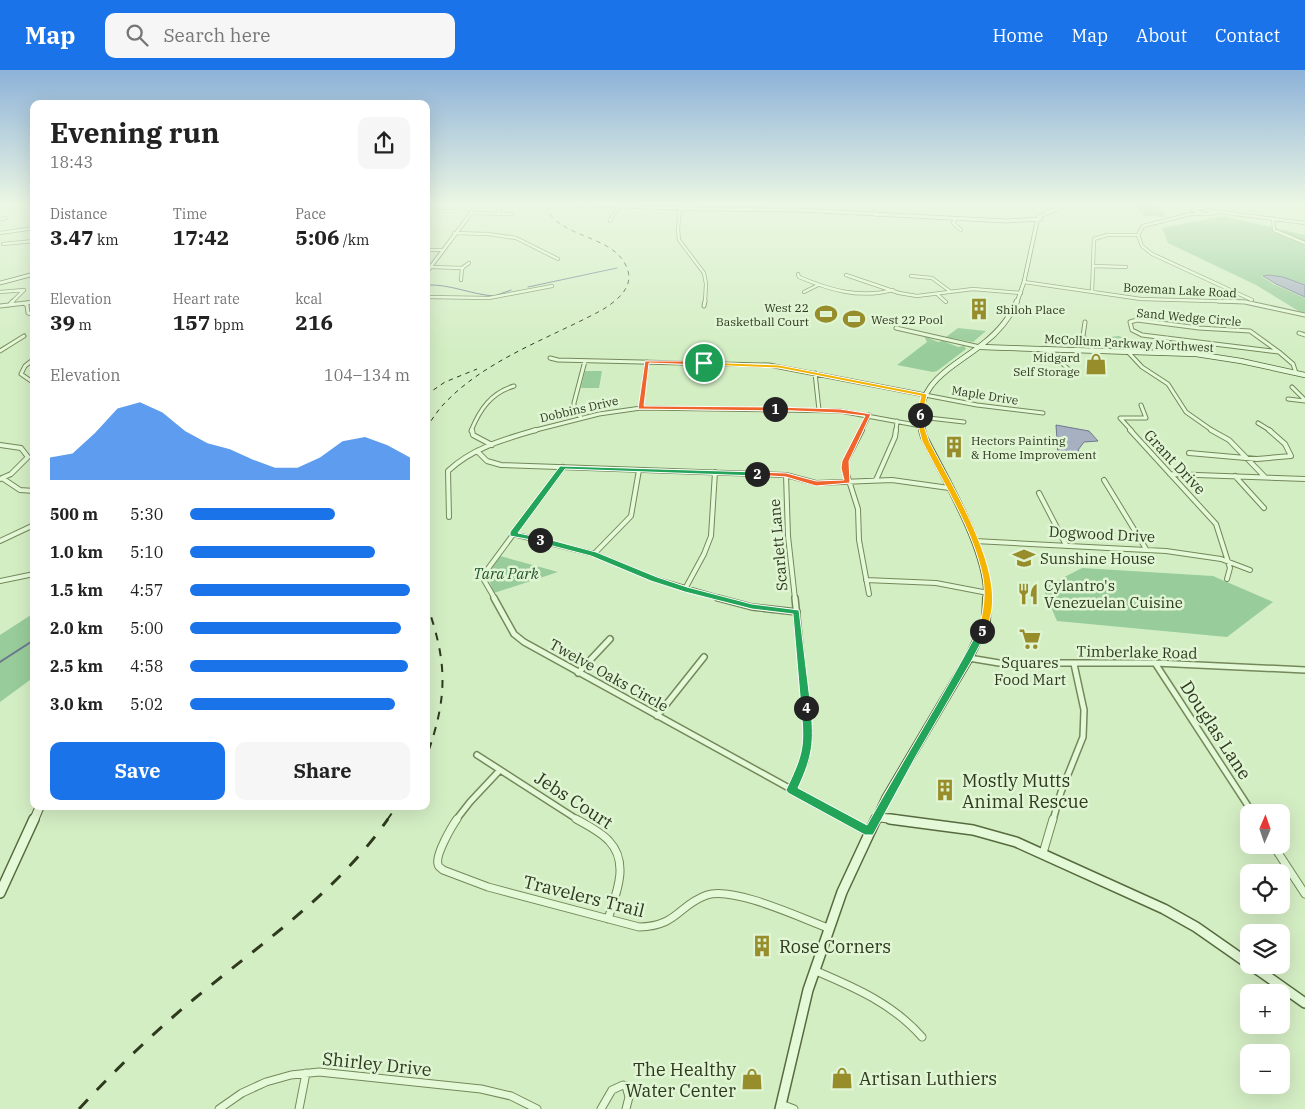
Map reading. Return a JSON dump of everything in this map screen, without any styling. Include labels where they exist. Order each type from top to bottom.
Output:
[{"type":"street","points":[[430,267],[440,252]]},
{"type":"street","points":[[545,252],[558,259]]},
{"type":"street","points":[[688,252],[701,266],[706,276],[708,287],[704,306]]},
{"type":"street","points":[[794,1109],[780,1107],[798,1027],[828,928],[876,817],[969,658],[986,621],[988,593],[985,569],[975,541],[926,441],[920,417],[924,394],[940,375],[988,340],[1010,315],[1021,293],[1030,252]]},
{"type":"street","points":[[1092,292],[1094,252]]},
{"type":"street","points":[[1150,252],[1242,297],[1265,305]]},
{"type":"street","points":[[461,280],[460,274],[463,268],[470,263]]},
{"type":"street","points":[[1093,266],[1126,267]]},
{"type":"street","points":[[430,267],[463,268]]},
{"type":"street","points":[[798,274],[799,277],[818,285],[846,293],[880,294],[893,290]]},
{"type":"street","points":[[846,274],[912,296],[938,295],[963,290],[999,290],[1021,293]]},
{"type":"street","points":[[0,283],[30,275]]},
{"type":"street","points":[[911,276],[932,278],[938,276]]},
{"type":"street","points":[[932,278],[951,292]]},
{"type":"street","name":"Bozeman Lake Road","points":[[1024,282],[1141,299],[1237,301],[1265,305],[1305,315]]},
{"type":"street","points":[[804,292],[818,285]]},
{"type":"street","points":[[430,297],[489,298],[552,286]]},
{"type":"street","points":[[0,292],[24,290],[8,305]]},
{"type":"street","points":[[938,295],[946,302]]},
{"type":"street","points":[[1237,301],[1242,300],[1242,297]]},
{"type":"street","points":[[0,306],[30,303]]},
{"type":"street","points":[[24,304],[30,314]]},
{"type":"street","name":"Sand Wedge Circle","points":[[1279,352],[1137,333],[1132,330],[1130,322],[1137,320],[1206,329],[1246,330],[1257,335],[1279,352],[1295,366],[1296,373]]},
{"type":"street","points":[[1085,322],[1083,336],[1093,350]]},
{"type":"street","points":[[896,328],[980,347]]},
{"type":"street","points":[[1299,334],[1305,335]]},
{"type":"street","points":[[0,351],[24,336]]},
{"type":"street","points":[[1166,338],[1175,353]]},
{"type":"street","points":[[988,340],[992,345],[1002,348]]},
{"type":"street","name":"McCollum Parkway Northwest","points":[[980,347],[1175,353],[1222,357],[1305,375]]},
{"type":"street","points":[[1045,348],[1074,375]]},
{"type":"street","points":[[1128,352],[1142,367],[1168,384],[1186,412],[1229,440],[1265,477]]},
{"type":"street","name":"Maple Drive","points":[[550,358],[585,361],[769,365],[982,406],[1043,413]]},
{"type":"street","points":[[581,418],[574,409],[574,403],[585,361]]},
{"type":"street","points":[[30,362],[25,366],[21,374],[30,380]]},
{"type":"street","points":[[641,408],[647,362]]},
{"type":"street","points":[[815,373],[818,410]]},
{"type":"street","points":[[492,445],[473,435],[473,426],[486,402],[499,391],[514,386]]},
{"type":"street","points":[[1292,387],[1305,401]]},
{"type":"street","points":[[1288,399],[1305,401]]},
{"type":"street","name":"Grant Drive","points":[[1141,405],[1146,418],[1120,418],[1124,427],[1216,524],[1227,560]]},
{"type":"street","name":"Dobbins Drive","points":[[449,517],[448,471],[454,462],[492,445],[532,431],[613,410],[641,408],[818,410],[869,415],[921,426]]},
{"type":"street","points":[[869,415],[846,461],[845,468],[858,509],[858,531],[869,594]]},
{"type":"street","points":[[920,417],[964,422]]},
{"type":"street","points":[[876,480],[895,436],[897,421]]},
{"type":"street","points":[[1189,452],[1214,457],[1289,458],[1292,455],[1288,447],[1268,428],[1258,423]]},
{"type":"street","points":[[0,445],[20,447],[26,452],[28,457],[11,474],[1,479]]},
{"type":"street","points":[[477,451],[488,461],[501,465],[786,475],[816,484],[901,480],[949,488]]},
{"type":"street","name":"Twelve Oaks Circle","points":[[563,467],[484,574],[484,580],[514,634],[524,642],[578,673],[869,832]]},
{"type":"street","points":[[594,554],[631,516],[639,470]]},
{"type":"street","points":[[685,589],[704,554],[711,536],[715,472]]},
{"type":"street","points":[[1170,474],[1305,479]]},
{"type":"street","name":"Scarlett Lane","points":[[786,475],[788,536],[809,735],[805,761],[792,790]]},
{"type":"street","points":[[1235,476],[1264,508]]},
{"type":"street","points":[[1,479],[20,490],[30,491]]},
{"type":"street","points":[[1104,480],[1146,549]]},
{"type":"street","points":[[1039,493],[1066,544]]},
{"type":"street","points":[[0,541],[30,527]]},
{"type":"street","points":[[513,534],[594,554],[654,579],[685,589],[752,606],[796,612]]},
{"type":"street","name":"Dogwood Drive","points":[[975,541],[1066,544],[1186,553],[1227,560],[1250,570]]},
{"type":"street","points":[[1227,560],[1230,568],[1228,579]]},
{"type":"street","points":[[0,581],[30,575]]},
{"type":"street","points":[[866,580],[936,584],[988,593]]},
{"type":"street","points":[[578,673],[610,639]]},
{"type":"street","points":[[657,716],[704,657]]},
{"type":"street","name":"Timberlake Road","points":[[969,658],[999,663],[1155,663],[1305,670]]},
{"type":"street","name":"Douglas Lane","points":[[1155,663],[1247,804]]},
{"type":"street","points":[[1043,853],[1062,792],[1083,737],[1084,710],[1074,664]]},
{"type":"street","name":"Jebs Court","points":[[477,755],[608,839],[614,845],[620,858],[620,874],[608,919]]},
{"type":"street","name":"Travelers Trail","points":[[500,770],[452,824],[442,845],[437,862],[438,866],[443,870],[488,887],[639,927],[656,928],[666,924],[700,897],[723,892],[737,894],[828,928]]},
{"type":"street","points":[[0,893],[38,810]]},
{"type":"street","points":[[876,817],[978,831],[1008,839],[1043,853],[1169,912],[1240,958]]},
{"type":"street","points":[[1279,854],[1305,894]]},
{"type":"street","points":[[814,970],[892,1006],[903,1014],[922,1037]]},
{"type":"street","points":[[1264,974],[1305,1003]]},
{"type":"street","name":"Shirley Drive","points":[[219,1109],[239,1095],[269,1080],[283,1075],[318,1072],[481,1089],[511,1096],[537,1109]]},
{"type":"street","points":[[299,1109],[306,1073]]},
{"type":"street","points":[[601,1109],[613,1089],[618,1086],[628,1088],[630,1101],[626,1109]]},
{"type":"green space","points":[[1188,252],[1305,252],[1305,284],[1276,276],[1261,276],[1273,284],[1305,298],[1305,315],[1256,285]]},
{"type":"green space","points":[[958,328],[986,331],[973,342],[946,337]]},
{"type":"green space","points":[[924,336],[958,347],[964,346],[966,349],[933,372],[897,365],[927,342]]},
{"type":"green space","points":[[1119,336],[1148,350],[1109,348],[1110,337]]},
{"type":"green space","points":[[585,371],[602,371],[599,388],[581,388]]},
{"type":"green space","name":"Tara Park","points":[[500,556],[558,572],[494,593],[487,575]]},
{"type":"green space","points":[[1082,568],[1213,576],[1273,602],[1227,637],[1057,621],[1043,588]]},
{"type":"green space","points":[[30,616],[30,680],[0,702],[0,635]]},
{"type":"water","points":[[1263,276],[1283,277],[1305,285],[1305,297]]},
{"type":"water","points":[[1056,425],[1089,431],[1098,441],[1084,442],[1078,450],[1089,460],[1058,454]]},
{"type":"waterway","points":[[528,287],[617,268]]},
{"type":"waterway","points":[[430,285],[493,296]]},
{"type":"waterway","points":[[497,295],[511,290]]},
{"type":"waterway","points":[[0,662],[30,643]]},
{"type":"railway","points":[[430,422],[442,406],[477,376],[517,352],[602,310],[617,299],[628,284],[629,278],[623,260],[615,252]]},
{"type":"railway","points":[[430,392],[445,382],[477,369]]},
{"type":"railway","points":[[430,615],[438,644],[442,680],[438,716],[430,745]]},
{"type":"railway","points":[[387,820],[394,810]]},
{"type":"railway","points":[[79,1109],[120,1066],[164,1025],[272,937],[322,893],[368,846],[388,819]]},
{"type":"place","name":"Shiloh Place","points":[[979,309]]},
{"type":"place","name":"West 22 Basketball Court","points":[[826,314]]},
{"type":"place","name":"West 22 Pool","points":[[854,319]]},
{"type":"place","name":"Midgard Self Storage","points":[[1096,364]]},
{"type":"place","name":"Hectors Painting & Home Improvement","points":[[954,447]]},
{"type":"place","name":"Sunshine House","points":[[1024,558]]},
{"type":"place","name":"Cylantro's Venezuelan Cuisine","points":[[1028,594]]},
{"type":"place","name":"Squares Food Mart","points":[[1030,639]]},
{"type":"place","name":"Mostly Mutts Animal Rescue","points":[[945,790]]},
{"type":"place","name":"Rose Corners","points":[[762,946]]},
{"type":"place","name":"Artisan Luthiers","points":[[842,1078]]},
{"type":"place","name":"The Healthy Water Center","points":[[752,1079]]},
{"type":"route","points":[[647,362],[704,363],[779,366],[864,382],[890,389],[924,394],[920,408],[922,432],[982,559],[988,585],[988,614],[981,636],[969,658],[886,798],[869,832],[792,790],[805,761],[809,735],[796,612],[764,609],[685,589],[654,579],[594,554],[513,534],[563,467],[786,475],[816,484],[848,482],[845,468],[846,461],[869,415],[806,409],[641,408],[647,362]]}]
